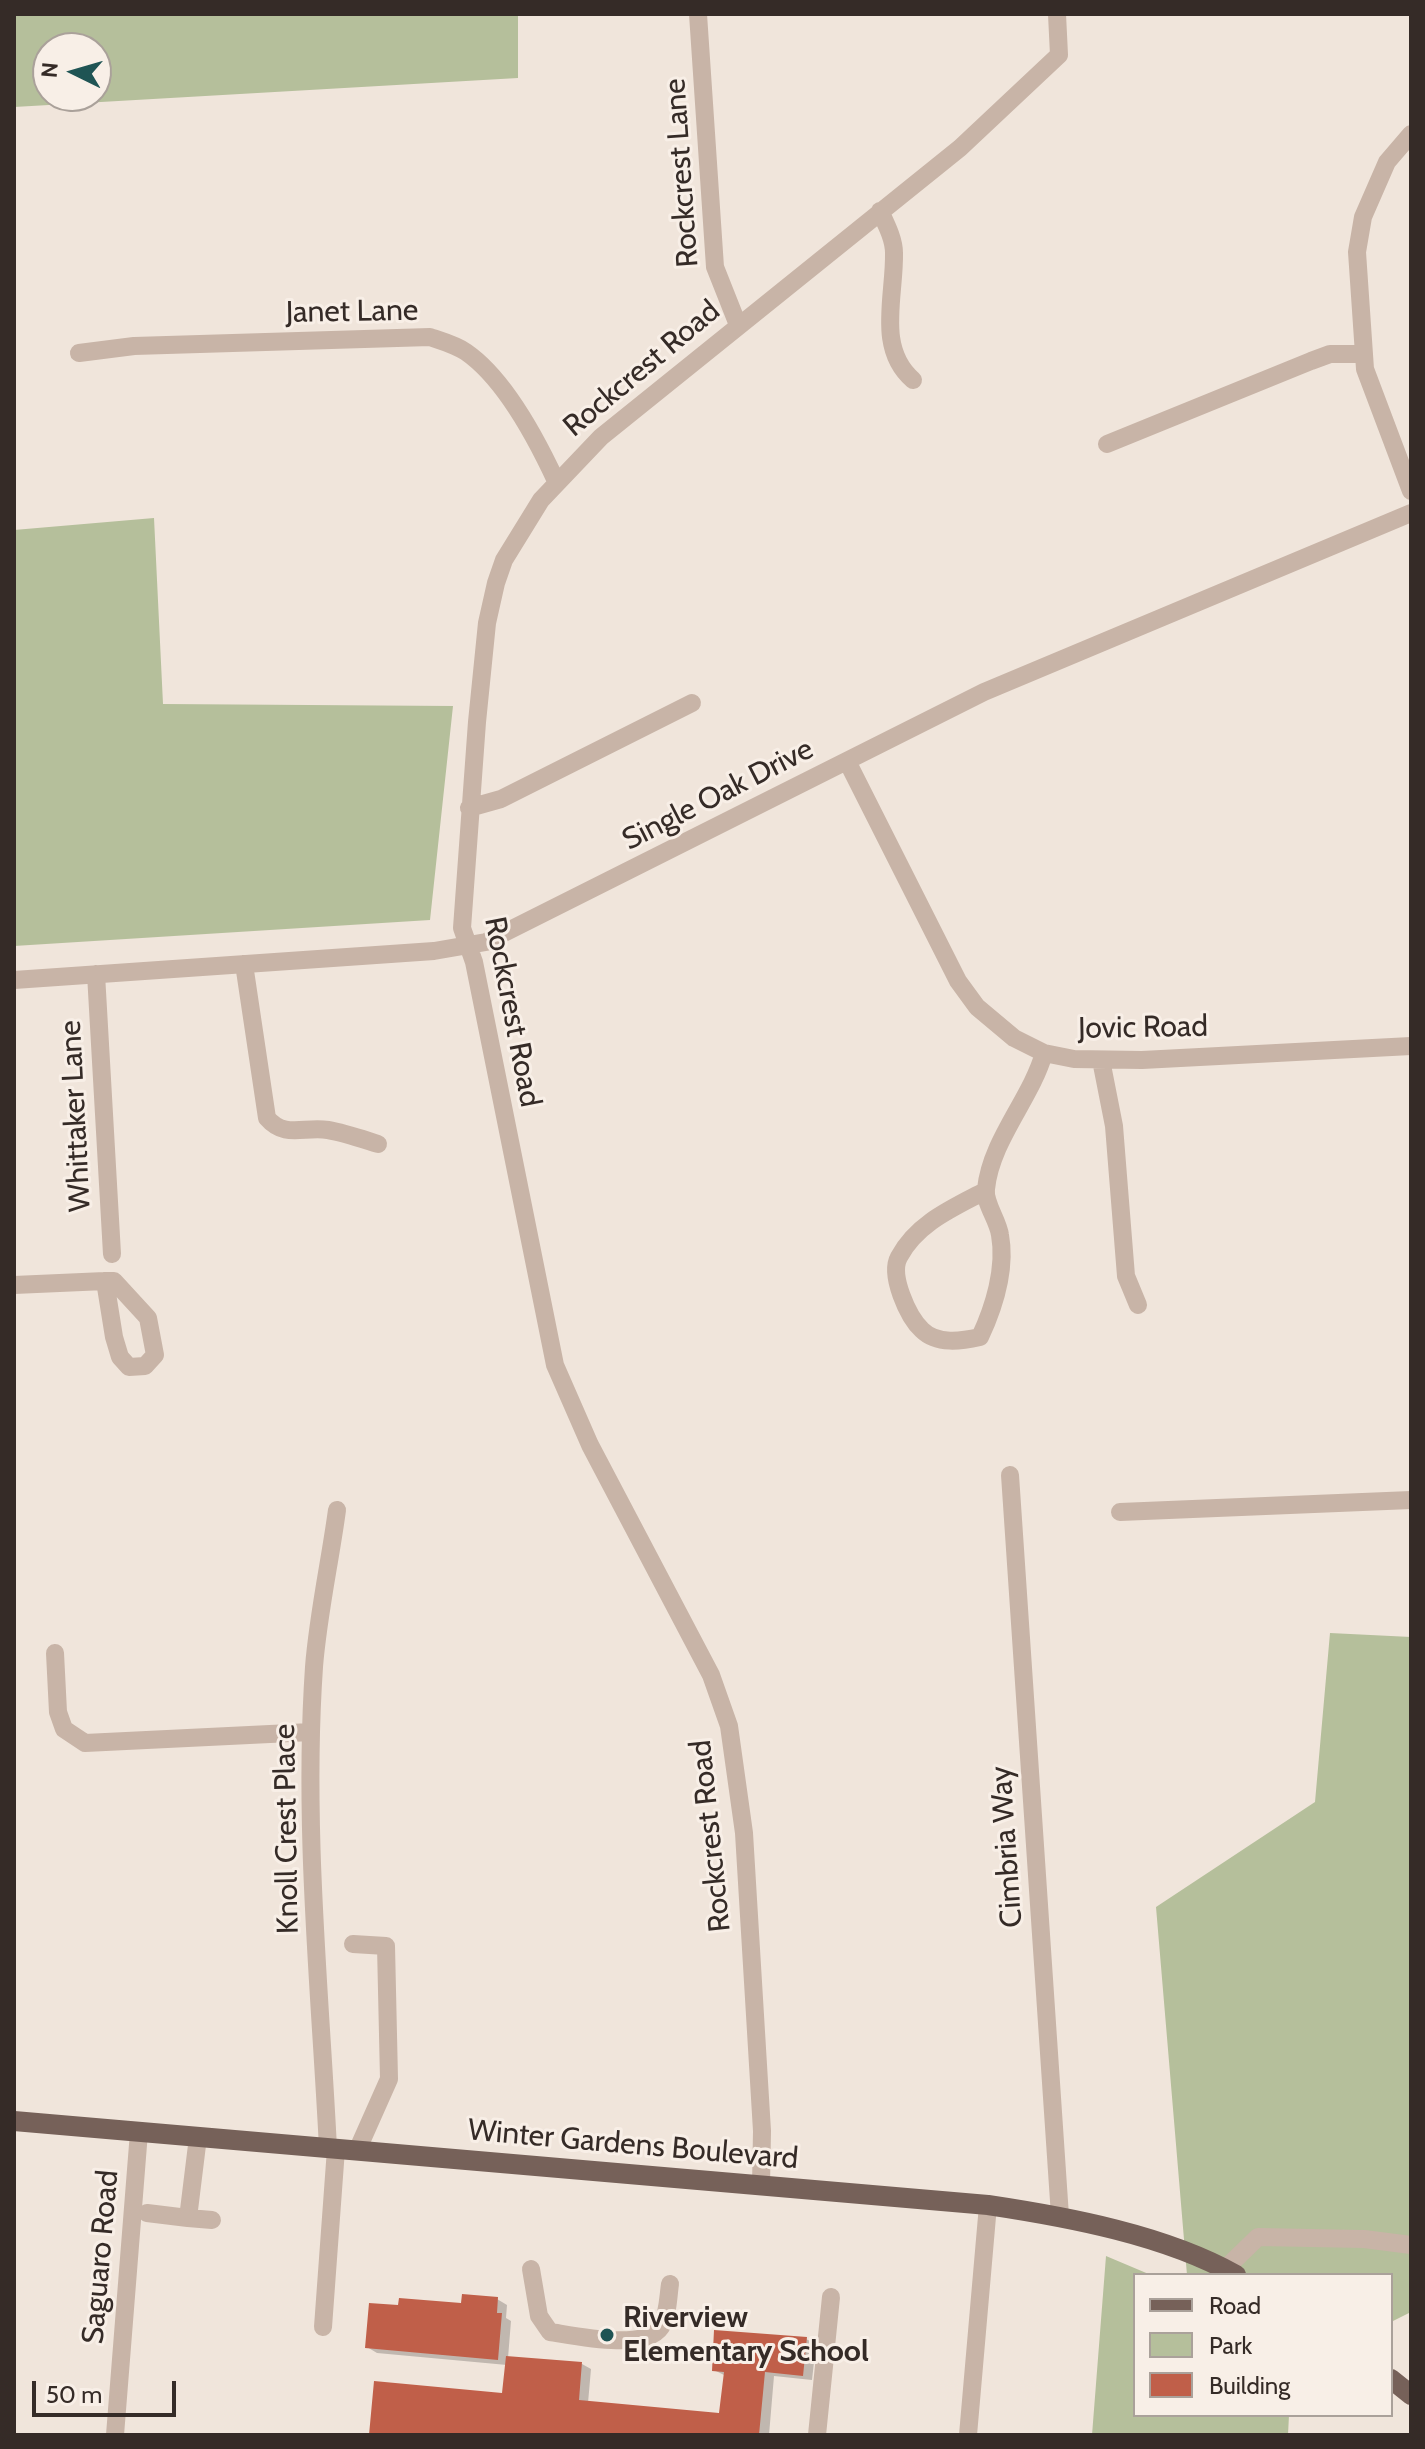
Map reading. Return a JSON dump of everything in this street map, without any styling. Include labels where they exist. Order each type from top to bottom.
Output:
[{"type":"main road","name":"Winter Gardens Boulevard","points":[[14,2121],[988,2205],[1060,2216],[1206,2258],[1231,2272]]},
{"type":"main road","points":[[1393,2381],[1411,2395]]},
{"type":"street","name":"Rockcrest Lane","points":[[698,14],[715,267],[738,325]]},
{"type":"street","name":"Rockcrest Road","points":[[761,2186],[762,2131],[744,1833],[729,1726],[711,1675],[590,1445],[555,1365],[462,919],[487,623],[496,583],[522,528],[556,481],[601,437],[960,148],[1059,55],[1057,14]]},
{"type":"street","points":[[1411,134],[1387,162],[1363,217],[1357,252],[1365,369],[1411,491]]},
{"type":"street","points":[[880,211],[894,250],[889,335],[899,368],[913,380]]},
{"type":"street","name":"Janet Lane","points":[[79,353],[134,346],[430,337],[464,350],[483,366],[535,434],[556,481]]},
{"type":"street","points":[[1107,444],[1330,354],[1364,354]]},
{"type":"street","name":"Single Oak Drive","points":[[14,980],[468,947],[610,882],[1025,674],[1411,513]]},
{"type":"street","points":[[469,808],[501,799],[692,703]]},
{"type":"street","name":"Jovic Road","points":[[847,761],[958,981],[977,1007],[1014,1038],[1044,1053],[1101,1060],[1411,1046]]},
{"type":"street","points":[[244,964],[267,1118],[275,1127],[286,1132],[325,1129],[378,1144]]},
{"type":"street","name":"Whittaker Lane","points":[[96,974],[112,1254]]},
{"type":"street","points":[[985,1191],[926,1224],[907,1243],[896,1261],[898,1283],[909,1310],[922,1331],[943,1340],[980,1337],[996,1288],[1000,1235],[985,1191],[1001,1145],[1032,1090],[1044,1053]]},
{"type":"street","points":[[1101,1060],[1114,1126],[1126,1276],[1138,1305]]},
{"type":"street","points":[[14,1285],[105,1281]]},
{"type":"street","name":"Cimbria Way","points":[[1010,1475],[1060,2216]]},
{"type":"street","points":[[1120,1512],[1411,1500]]},
{"type":"street","name":"Knoll Crest Place","points":[[337,1510],[314,1664],[311,1825],[340,2149]]},
{"type":"street","points":[[55,1653],[64,1729],[85,1743],[311,1732]]},
{"type":"street","points":[[323,2327],[340,2149],[389,2079],[386,1946],[353,1944]]},
{"type":"street","name":"Saguaro Road","points":[[115,2435],[139,2132]]},
{"type":"street","points":[[188,2218],[198,2137]]},
{"type":"street","points":[[968,2435],[988,2205]]},
{"type":"street","points":[[147,2213],[212,2220]]},
{"type":"street","points":[[1231,2272],[1258,2237],[1364,2239],[1411,2245]]},
{"type":"street","points":[[531,2269],[539,2316],[550,2332],[573,2336],[636,2341],[652,2337],[661,2327],[666,2313],[670,2284]]},
{"type":"street","points":[[817,2435],[831,2297]]},
{"type":"green space","points":[[14,14],[518,14],[518,78],[112,101],[112,32],[32,32],[32,106],[14,107]]},
{"type":"green space","points":[[154,518],[163,704],[453,706],[430,920],[14,946],[14,530]]},
{"type":"green space","points":[[1330,1633],[1411,1637],[1411,2312],[1393,2321],[1393,2273],[1187,2273],[1156,1907],[1315,1802]]},
{"type":"green space","points":[[1106,2256],[1146,2273],[1133,2273],[1133,2417],[1289,2417],[1288,2435],[1092,2435]]},
{"type":"building","points":[[462,2294],[498,2297],[497,2313],[502,2313],[498,2360],[365,2348],[369,2303],[398,2305],[399,2298],[461,2303]]},
{"type":"building","points":[[714,2330],[807,2337],[803,2376],[765,2372],[759,2435],[369,2435],[374,2381],[502,2393],[506,2356],[582,2362],[579,2400],[719,2413],[724,2372],[712,2371]]},
{"type":"place","name":"Riverview Elementary School","points":[[607,2335]]}]
